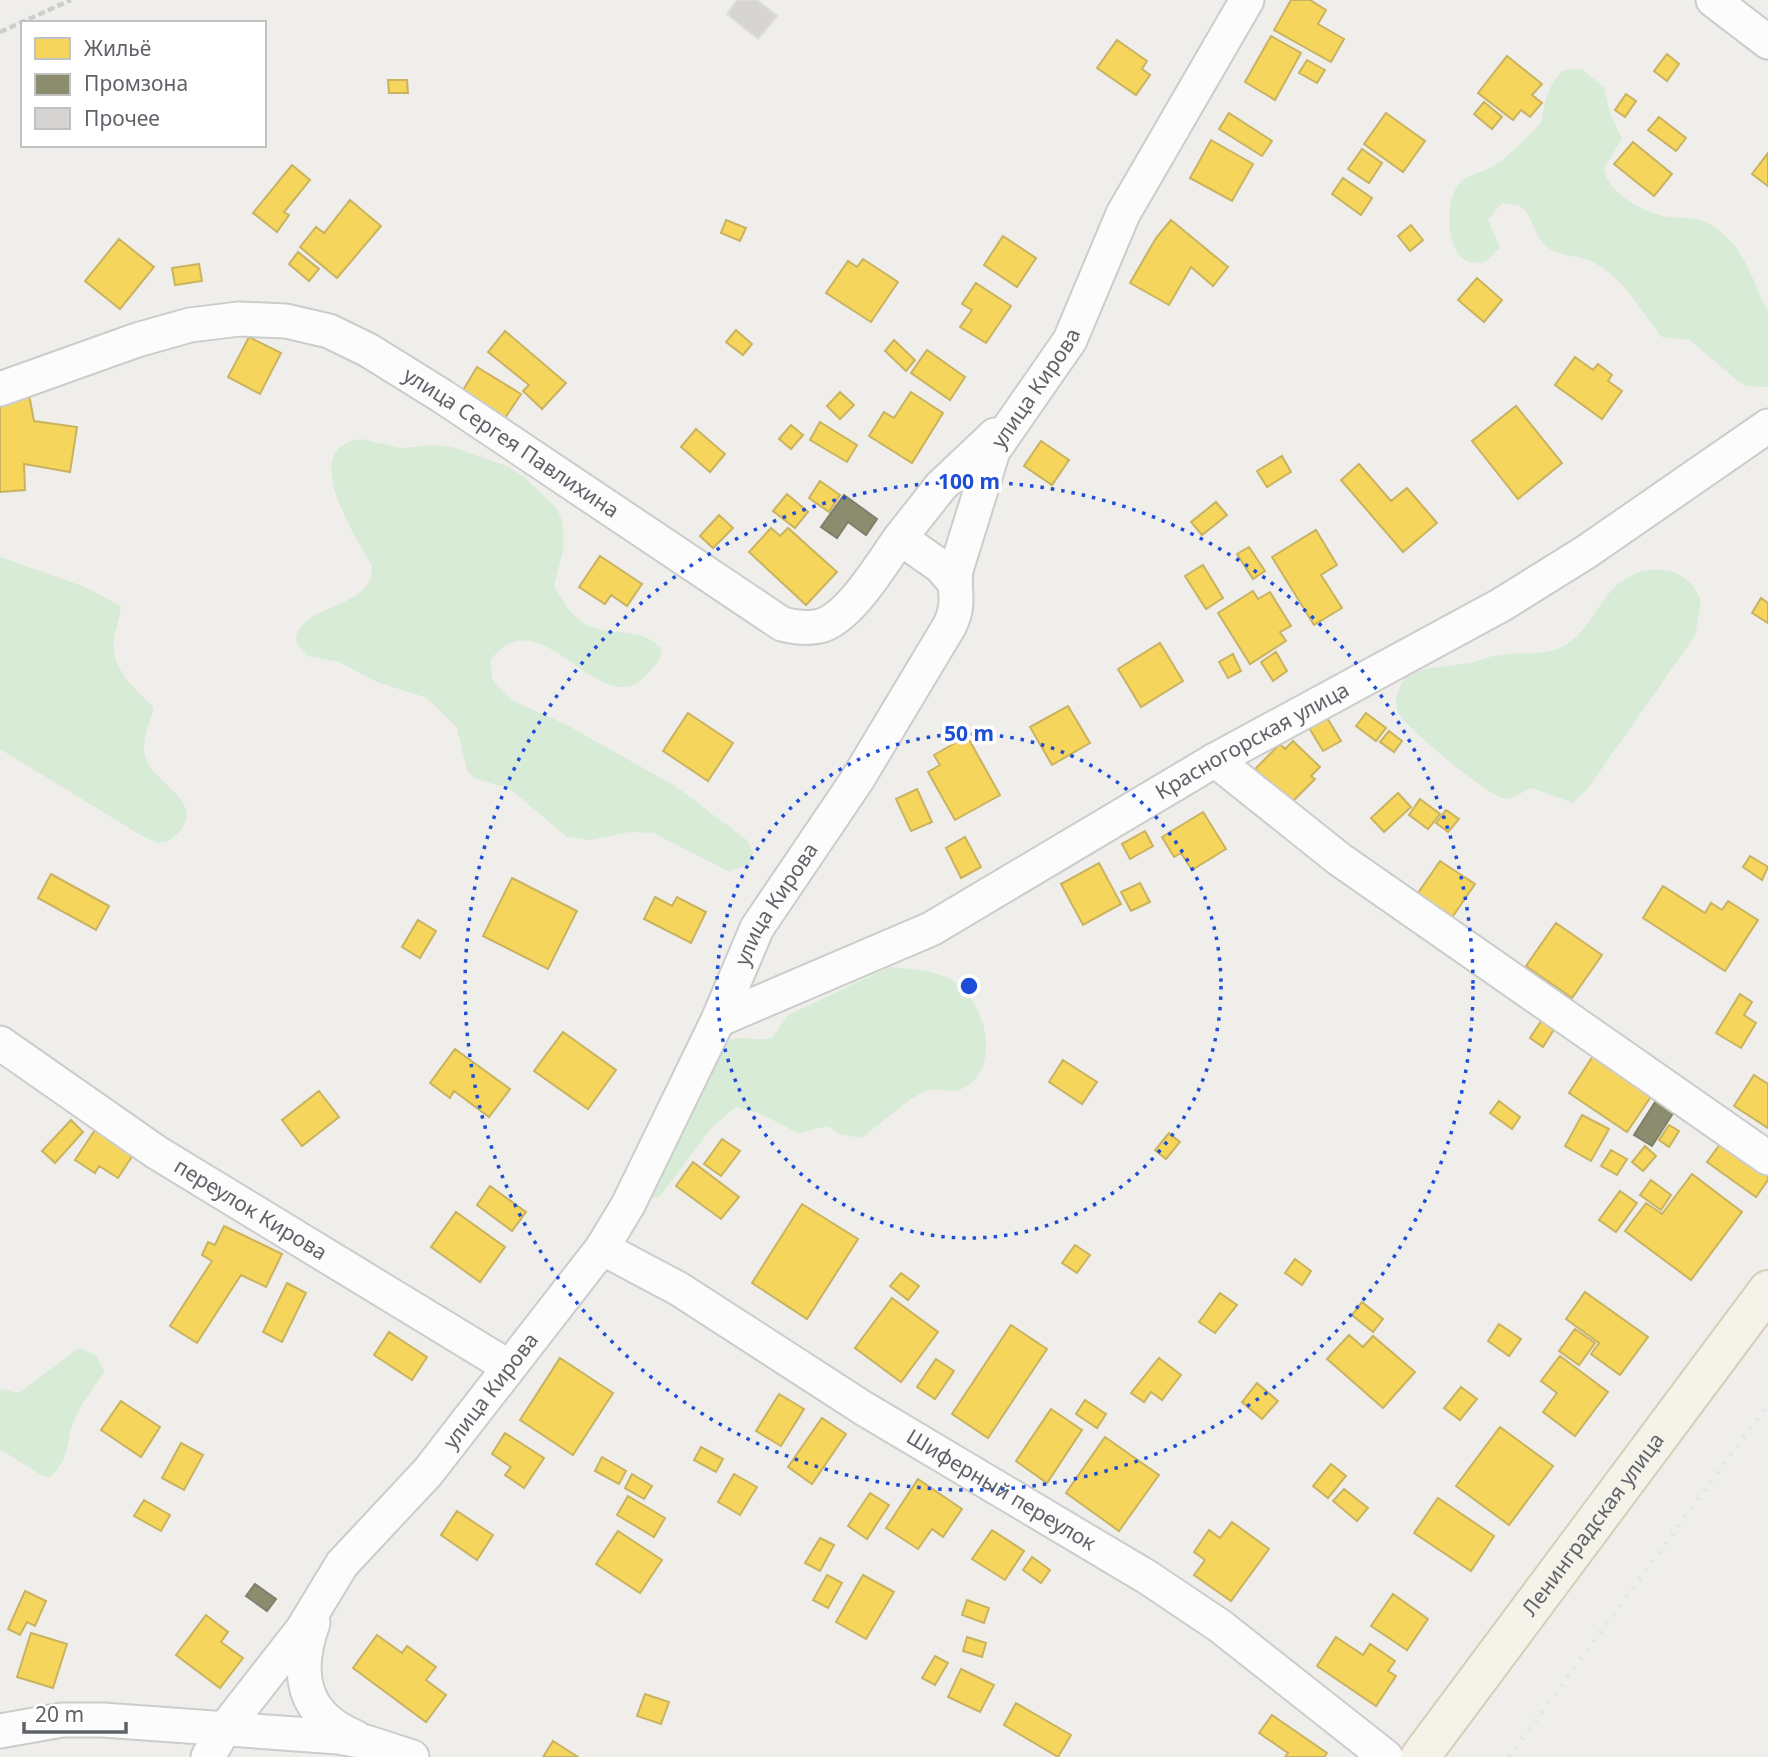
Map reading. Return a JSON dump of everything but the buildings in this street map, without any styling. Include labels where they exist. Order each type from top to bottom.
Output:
[{"type":"main road","name":"Ленинградская улица","points":[[1420,1757],[1768,1290]]},
{"type":"street","name":"улица Кирова","points":[[216,1744],[322,1601],[342,1564],[428,1472],[602,1248],[628,1205],[718,1020],[757,928],[857,780],[947,631],[959,597],[954,582],[986,468],[1014,417],[1070,340],[1129,204],[1247,0]]},
{"type":"street","points":[[1713,0],[1768,42]]},
{"type":"street","name":"улица Сергея Павлихина","points":[[0,389],[137,340],[190,325],[239,318],[286,321],[329,331],[400,370],[782,624],[802,628],[821,626],[839,616],[947,479],[1014,417]]},
{"type":"street","name":"Красногорская улица","points":[[718,1020],[931,929],[1215,760],[1501,605],[1586,552],[1768,426]]},
{"type":"street","points":[[900,538],[940,566],[954,582]]},
{"type":"street","points":[[1215,760],[1339,859],[1768,1158]]},
{"type":"street","name":"переулок Кирова","points":[[0,1043],[156,1152],[509,1367]]},
{"type":"street","name":"Шиферный переулок","points":[[602,1248],[679,1289],[863,1408],[1159,1585],[1220,1626],[1386,1757]]},
{"type":"street","points":[[322,1601],[304,1659],[304,1682],[310,1702],[323,1719],[341,1731],[412,1757]]},
{"type":"street","points":[[0,1731],[62,1720],[103,1720],[216,1744],[366,1742]]},
{"type":"path","points":[[24,21],[71,0]]},
{"type":"path","points":[[0,32],[21,23]]},
{"type":"green space","points":[[1581,69],[1604,87],[1610,113],[1622,139],[1604,168],[1612,186],[1628,201],[1649,212],[1705,222],[1726,236],[1740,254],[1768,312],[1768,387],[1747,386],[1739,382],[1690,340],[1662,337],[1625,289],[1608,272],[1591,261],[1546,246],[1520,206],[1502,203],[1488,220],[1500,248],[1485,262],[1469,262],[1457,252],[1451,237],[1449,218],[1452,199],[1459,184],[1492,167],[1518,146],[1541,123],[1553,82],[1563,70]]},
{"type":"green space","points":[[361,439],[401,448],[432,445],[452,447],[509,467],[524,477],[557,509],[563,523],[563,551],[554,586],[567,607],[580,621],[595,628],[634,634],[652,641],[661,648],[661,657],[639,682],[630,686],[613,686],[542,645],[525,640],[507,645],[490,661],[493,681],[513,701],[565,724],[675,786],[748,841],[753,853],[749,865],[728,871],[653,833],[630,832],[590,840],[567,837],[509,788],[475,779],[467,770],[457,728],[427,698],[377,682],[339,662],[308,656],[297,645],[296,638],[302,626],[312,617],[362,591],[370,580],[372,566],[344,515],[332,475],[333,458],[342,446]]},
{"type":"green space","points":[[0,557],[85,587],[121,606],[114,639],[115,658],[129,682],[154,708],[145,738],[145,756],[159,778],[185,806],[187,817],[182,828],[169,841],[158,843],[144,837],[0,749]]},
{"type":"green space","points":[[1642,571],[1670,571],[1691,584],[1701,600],[1695,636],[1588,788],[1573,803],[1532,788],[1510,798],[1493,794],[1429,744],[1398,712],[1396,698],[1406,676],[1495,656],[1560,648],[1578,635],[1616,586]]},
{"type":"green space","points":[[890,967],[938,974],[952,980],[972,1001],[985,1031],[986,1047],[984,1062],[978,1075],[967,1086],[951,1091],[926,1091],[861,1138],[839,1134],[828,1126],[798,1133],[757,1112],[736,1107],[713,1126],[662,1194],[657,1198],[647,1197],[724,1043],[736,1038],[773,1037],[788,1015]]},
{"type":"green space","points":[[79,1348],[95,1355],[105,1371],[75,1418],[61,1464],[50,1477],[41,1475],[0,1449],[0,1389],[19,1393]]},
{"type":"railway","points":[[1509,1757],[1768,1404]]}]
